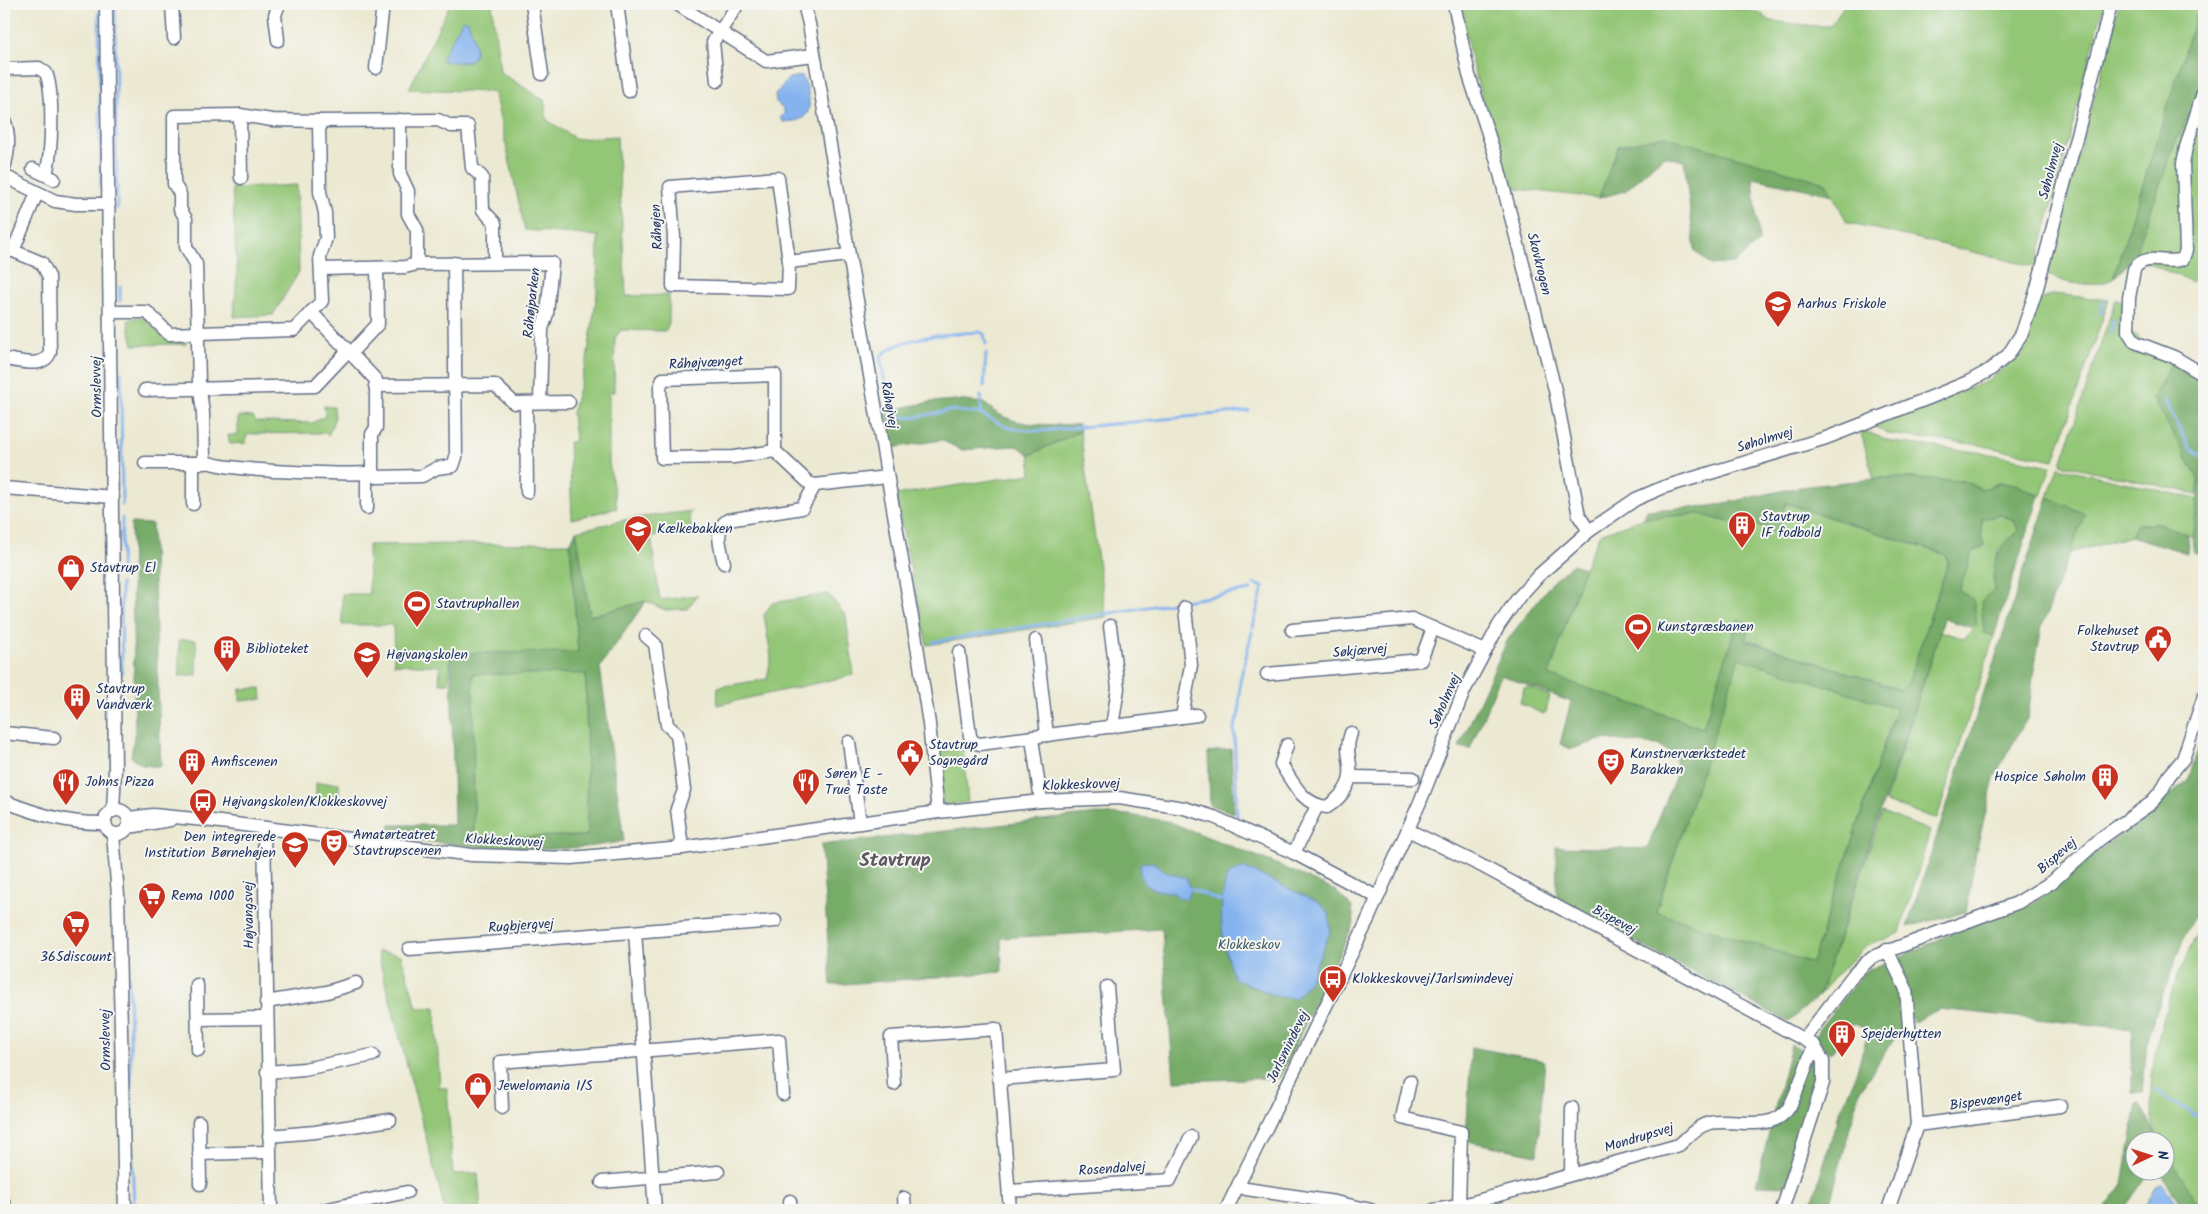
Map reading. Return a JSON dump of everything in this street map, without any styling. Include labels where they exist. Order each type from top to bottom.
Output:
[{"type":"street","name":"Ormslevvej","points":[[106,4],[116,769],[121,822],[114,854],[118,869],[125,1210]]},
{"type":"street","points":[[172,4],[174,38]]},
{"type":"street","points":[[278,4],[276,16],[278,40]]},
{"type":"street","points":[[376,68],[384,4]]},
{"type":"street","points":[[532,4],[542,74]]},
{"type":"street","points":[[617,4],[629,91]]},
{"type":"street","points":[[677,4],[766,61],[814,55]]},
{"type":"street","points":[[716,82],[713,42],[738,4]]},
{"type":"street","name":"Råhøjvej","points":[[804,4],[918,652],[929,724],[938,812]]},
{"type":"street","name":"Skovkrogen","points":[[1454,4],[1469,75],[1496,158],[1555,390],[1579,516],[1589,531]]},
{"type":"street","name":"Søholmvej","points":[[1377,897],[1408,830],[1464,691],[1485,651],[1518,598],[1539,575],[1589,531],[1614,512],[1664,487],[1826,438],[1870,422],[1968,382],[1990,370],[2008,355],[2022,332],[2037,288],[2111,4]]},
{"type":"street","points":[[4,69],[39,68],[46,72],[49,92],[50,177],[33,169]]},
{"type":"street","points":[[2204,90],[2186,147],[2183,164],[2186,250],[2183,259],[2176,262],[2153,259],[2138,263],[2134,269],[2128,318],[2128,331],[2135,342],[2174,357],[2204,375]]},
{"type":"street","points":[[240,115],[241,178]]},
{"type":"street","points":[[193,504],[200,463],[204,456],[201,388],[198,382],[196,264],[186,247],[186,219],[180,209],[180,194],[174,184],[174,116],[240,115],[272,120],[319,121],[438,120],[451,126],[468,126],[472,168],[482,177],[483,210],[495,223],[495,262]]},
{"type":"street","points":[[4,119],[9,138],[9,152],[4,168]]},
{"type":"street","points":[[400,120],[400,174],[408,191],[408,214],[417,230],[417,264]]},
{"type":"street","points":[[111,312],[147,312],[169,334],[294,330],[322,301],[320,256],[326,238],[325,213],[320,192],[319,121]]},
{"type":"street","points":[[4,176],[62,203],[109,204]]},
{"type":"street","name":"Råhøjen","points":[[778,178],[790,262],[788,289],[673,286],[674,237],[670,187],[778,178]]},
{"type":"street","points":[[4,359],[40,363],[48,358],[50,352],[49,277],[46,268],[42,263],[8,249],[37,193]]},
{"type":"street","points":[[790,262],[848,255]]},
{"type":"street","points":[[145,463],[200,463],[213,466],[255,468],[276,472],[369,473],[377,477],[422,476],[437,468],[453,466],[456,457],[454,263]]},
{"type":"street","name":"Råhøjparken","points":[[321,269],[404,268],[417,264],[454,263],[552,263],[547,314],[542,329],[540,402]]},
{"type":"street","points":[[144,390],[315,386],[378,324],[377,268]]},
{"type":"street","points":[[311,312],[376,380],[376,428],[372,434],[367,508]]},
{"type":"street","name":"Råhøjvænget","points":[[775,375],[775,451],[734,457],[662,458],[660,387],[663,379],[775,375]]},
{"type":"street","points":[[375,386],[496,384],[514,403],[569,402]]},
{"type":"street","points":[[526,403],[527,492]]},
{"type":"street","points":[[775,451],[809,483],[815,485],[887,477]]},
{"type":"street","points":[[724,563],[718,530],[722,523],[728,520],[802,508],[815,485]]},
{"type":"street","points":[[4,488],[113,497]]},
{"type":"street","points":[[1182,717],[1191,665],[1185,608]]},
{"type":"street","name":"Søkjærvej","points":[[1292,630],[1412,619],[1485,651]]},
{"type":"street","points":[[1110,626],[1118,688],[1112,727]]},
{"type":"street","name":"Søkjærvej","points":[[1267,674],[1421,660],[1432,628]]},
{"type":"street","points":[[646,636],[655,644],[667,724],[677,734],[684,790],[677,809],[682,848]]},
{"type":"street","points":[[1036,640],[1047,735]]},
{"type":"street","points":[[959,652],[970,736],[973,742],[980,744],[1197,715]]},
{"type":"street","name":"Bispevej","points":[[1408,830],[1474,862],[1809,1042],[1854,974],[1872,958],[1887,950],[2033,896],[2052,882],[2100,839],[2150,804],[2183,759],[2200,719],[2204,696]]},
{"type":"street","points":[[4,733],[54,738]]},
{"type":"street","points":[[1288,745],[1281,764],[1298,790],[1317,806],[1327,807],[1341,796],[1350,776],[1347,744],[1351,733]]},
{"type":"street","points":[[1032,738],[1040,801]]},
{"type":"street","points":[[849,742],[860,823]]},
{"type":"street","points":[[1350,776],[1413,778]]},
{"type":"street","name":"Klokkeskovvej","points":[[121,822],[177,819],[264,828],[472,855],[571,858],[682,848],[938,812],[1040,801],[1119,798],[1178,807],[1214,817],[1294,853],[1377,897]]},
{"type":"street","points":[[4,801],[59,820],[104,823],[107,830],[121,822]]},
{"type":"street","points":[[1294,853],[1317,806]]},
{"type":"street","name":"Højvangsvej","points":[[264,828],[271,1210]]},
{"type":"street","name":"Jarlsmindevej","points":[[1226,1210],[1377,897]]},
{"type":"street","name":"Rugbjergvej","points":[[409,949],[775,921]]},
{"type":"street","points":[[635,932],[655,1210]]},
{"type":"street","points":[[1887,950],[1906,988],[1917,1125],[1888,1210]]},
{"type":"street","points":[[266,1002],[304,996],[356,983]]},
{"type":"street","points":[[197,985],[198,1050]]},
{"type":"street","points":[[999,1079],[1114,1070],[1107,987]]},
{"type":"street","points":[[198,1019],[267,1018]]},
{"type":"street","points":[[894,1084],[891,1037],[996,1029],[1010,1210]]},
{"type":"street","points":[[502,1108],[500,1062],[779,1040],[783,1094]]},
{"type":"street","points":[[1782,1210],[1823,1083],[1823,1061],[1809,1042]]},
{"type":"street","name":"Mondrupsvej","points":[[1434,1210],[1459,1206],[1679,1145],[1700,1126],[1711,1122],[1764,1122],[1779,1117],[1788,1109],[1809,1042]]},
{"type":"street","points":[[268,1072],[304,1069],[373,1055]]},
{"type":"street","points":[[1410,1080],[1402,1118],[1461,1132],[1459,1206]]},
{"type":"street","name":"Bispevænget","points":[[1917,1125],[2060,1106]]},
{"type":"street","points":[[1571,1174],[1572,1108]]},
{"type":"street","points":[[269,1136],[315,1132],[390,1120]]},
{"type":"street","points":[[199,1122],[200,1184]]},
{"type":"street","name":"Rosendalvej","points":[[1009,1191],[1170,1180],[1191,1137]]},
{"type":"street","points":[[199,1154],[269,1152]]},
{"type":"street","points":[[602,1182],[718,1172]]},
{"type":"street","points":[[1238,1186],[1246,1189],[1335,1202],[1371,1210]]},
{"type":"street","points":[[323,1210],[407,1192]]},
{"type":"street","points":[[4,1203],[5,1210]]},
{"type":"green space","points":[[450,4],[492,4],[500,72],[544,100],[547,120],[576,139],[617,136],[626,296],[669,295],[669,322],[666,331],[621,330],[615,338],[614,392],[609,392],[609,463],[617,508],[572,519],[569,442],[575,441],[572,413],[587,360],[597,293],[598,236],[525,230],[494,92],[409,89]]},
{"type":"green space","points":[[1460,4],[1704,4],[1759,12],[1770,21],[1830,26],[1845,4],[2104,4],[2036,267],[1847,222],[1826,183],[1618,146],[1599,198],[1508,188],[1471,60]]},
{"type":"green space","points":[[2119,4],[2200,4],[2113,279],[2097,284],[2071,283],[2047,274]]},
{"type":"green space","points":[[2200,4],[2204,4],[2204,72],[2191,112],[2174,145],[2134,257],[2113,279]]},
{"type":"green space","points":[[2204,72],[2204,281],[2190,281],[2134,257],[2174,145],[2191,112]]},
{"type":"green space","points":[[1664,136],[1826,183],[1833,195],[1753,178],[1759,242],[1734,263],[1711,265],[1695,251],[1684,161],[1664,156],[1625,191],[1599,198],[1618,146]]},
{"type":"green space","points":[[297,185],[299,272],[273,315],[234,317],[237,272],[232,188]]},
{"type":"green space","points":[[2054,294],[2109,300],[2054,460],[1973,444],[1887,434],[1876,427],[1879,424],[1988,381],[2008,364],[2025,341],[2040,300]]},
{"type":"green space","points":[[2118,299],[2123,302],[2122,326],[2172,362],[2153,398],[2199,480],[2197,494],[2061,464],[2115,301]]},
{"type":"green space","points":[[133,318],[145,318],[165,339],[186,339],[186,344],[133,345],[128,321]]},
{"type":"green space","points":[[2172,362],[2204,378],[2204,556],[2192,551],[2199,480],[2153,398]]},
{"type":"green space","points":[[955,400],[985,403],[994,411],[1017,421],[1079,425],[1080,431],[1030,455],[1019,447],[1012,446],[962,450],[941,440],[892,448],[887,415],[890,410],[931,402]]},
{"type":"green space","points":[[324,406],[334,407],[335,417],[328,436],[326,433],[250,434],[246,437],[246,443],[230,444],[228,435],[238,435],[238,416],[253,417],[256,422],[312,423],[325,416]]},
{"type":"green space","points":[[1080,431],[1106,617],[927,645],[895,495],[1031,474],[1030,455]]},
{"type":"green space","points":[[1864,431],[1893,442],[1986,453],[2051,466],[2041,496],[2015,484],[2000,483],[1982,489],[1964,481],[1892,477],[1874,479],[1861,433]]},
{"type":"green space","points":[[2058,467],[2197,499],[2194,536],[2158,524],[2138,524],[2131,536],[2070,553],[2084,514],[2048,497]]},
{"type":"green space","points":[[1892,477],[1964,481],[1982,489],[2000,483],[2015,484],[2039,496],[1994,636],[1984,633],[1981,601],[1994,590],[1994,570],[1997,556],[2018,530],[2014,520],[2001,515],[1982,519],[1981,534],[1984,546],[1972,552],[1959,591],[1973,599],[1977,623],[1973,628],[1944,619],[1820,994],[1789,1022],[1557,901],[1556,847],[1647,849],[1676,775],[1675,755],[1657,745],[1603,739],[1571,749],[1560,744],[1571,702],[1501,675],[1470,749],[1459,747],[1508,639],[1553,581],[1573,564],[1584,568],[1549,675],[1703,728],[1738,620],[1749,623],[1746,640],[1901,690],[1908,683],[1948,563],[1946,555],[1786,503],[1776,533],[1742,520],[1728,522],[1700,514],[1644,518],[1647,510],[1711,506],[1800,487]],"holes":[[[1739,658],[1896,708],[1812,963],[1656,912]]]},
{"type":"green space","points":[[2048,497],[2085,514],[2042,626],[2028,717],[1995,775],[1976,852],[1966,912],[1907,927]]},
{"type":"green space","points":[[1785,503],[1946,555],[1948,563],[1908,683],[1901,690],[1745,639],[1738,620],[1703,728],[1549,675],[1584,568],[1600,534],[1644,518],[1700,514],[1728,522],[1742,520],[1776,533]]},
{"type":"green space","name":"Kælkebakken","points":[[692,511],[689,514],[692,530],[651,537],[660,600],[698,595],[687,609],[665,610],[646,601],[590,616],[576,531],[633,518]]},
{"type":"green space","points":[[2000,515],[2014,520],[2018,530],[1998,551],[1993,577],[1994,590],[1984,633],[1994,636],[1937,819],[1885,802],[1940,631],[1965,639],[1977,623],[1959,592],[1972,552],[1984,546],[1981,534],[1982,519]]},
{"type":"green space","points":[[131,523],[152,524],[161,767],[143,765],[131,757],[135,729]]},
{"type":"green space","points":[[2137,524],[2158,524],[2189,534],[2187,553],[2131,536]]},
{"type":"green space","points":[[576,531],[590,616],[646,601],[600,667],[624,841],[595,846],[536,849],[478,846],[389,837],[389,825],[454,825],[451,653],[578,652],[570,543]],"holes":[[[473,674],[586,674],[587,836],[474,837]]]},
{"type":"green space","points":[[570,543],[578,653],[451,653],[449,683],[439,683],[440,666],[394,664],[393,625],[342,625],[342,594],[369,594],[368,545]]},
{"type":"green space","points":[[828,594],[846,616],[854,675],[717,705],[718,687],[767,679],[771,657],[764,615],[772,603]]},
{"type":"green space","points":[[179,640],[196,640],[197,675],[179,676]]},
{"type":"green space","points":[[1739,657],[1896,708],[1812,963],[1656,912]]},
{"type":"green space","points":[[586,673],[587,836],[474,837],[473,674]]},
{"type":"green space","points":[[1528,687],[1550,696],[1546,712],[1543,714],[1520,703],[1524,688]]},
{"type":"green space","points":[[261,688],[262,699],[240,701],[240,689]]},
{"type":"green space","points":[[2204,730],[2204,900],[2184,937],[2148,1035],[2142,1093],[2132,1093],[2132,1029],[1939,1009],[1913,1023],[1897,958],[1971,925],[2033,903],[2188,781]]},
{"type":"green space","points":[[963,749],[968,802],[943,805],[936,752]]},
{"type":"green space","points":[[1231,749],[1234,813],[1210,805],[1208,752]]},
{"type":"green space","points":[[316,783],[339,783],[339,800],[316,801]]},
{"type":"green space","points":[[1882,812],[1930,831],[1900,933],[1867,946],[1842,969],[1820,994]]},
{"type":"green space","name":"Klokkeskov","points":[[1096,814],[1129,815],[1167,821],[1274,863],[1336,891],[1352,907],[1354,923],[1279,1078],[1174,1081],[1162,929],[1001,938],[1002,972],[831,985],[821,845]]},
{"type":"green space","points":[[2204,917],[2204,1207],[2198,1204],[2176,1172],[2176,1132],[2156,1132],[2151,1111],[2152,1075],[2155,1056],[2167,1006],[2179,972]]},
{"type":"green space","points":[[377,951],[401,955],[417,1008],[435,1007],[440,1088],[447,1088],[453,1174],[478,1173],[481,1210],[445,1210]]},
{"type":"green space","points":[[1887,962],[1901,993],[1900,1030],[1860,1090],[1828,1210],[1810,1210],[1839,1113],[1854,1080],[1869,1030],[1854,1024],[1831,1053],[1816,1040],[1818,1030],[1865,971]]},
{"type":"green space","points":[[1791,1045],[1805,1052],[1816,1062],[1819,1083],[1787,1186],[1756,1185]]},
{"type":"green space","points":[[1471,1047],[1545,1061],[1537,1155],[1466,1141]]},
{"type":"green space","points":[[2137,1104],[2140,1104],[2154,1132],[2132,1132]]},
{"type":"green space","points":[[2126,1167],[2126,1182],[2143,1182],[2123,1210],[2104,1210],[2123,1184]]},
{"type":"green space","points":[[2176,1168],[2198,1204],[2204,1207],[2204,1210],[2186,1210],[2167,1182],[2176,1182]]},
{"type":"water","points":[[463,19],[468,21],[474,40],[475,53],[473,58],[461,62],[441,60]]},
{"type":"water","points":[[802,76],[809,95],[808,111],[801,119],[783,122],[780,118],[784,114],[784,109],[776,102],[775,95],[789,78]]},
{"type":"water","points":[[1143,862],[1155,863],[1166,872],[1186,878],[1191,889],[1187,898],[1180,899],[1173,892],[1154,889],[1145,883],[1140,872],[1140,865]]},
{"type":"water","points":[[1245,868],[1319,903],[1329,913],[1330,932],[1308,983],[1296,998],[1279,997],[1234,979],[1224,940],[1221,913],[1222,900],[1228,874]]},
{"type":"water","points":[[2163,1184],[2183,1210],[2142,1210],[2157,1187]]},
{"type":"waterway","points":[[115,4],[117,209]]},
{"type":"waterway","points":[[99,12],[101,188]]},
{"type":"waterway","points":[[120,287],[120,301]]},
{"type":"waterway","points":[[2101,313],[2103,302]]},
{"type":"waterway","points":[[2110,334],[2114,319]]},
{"type":"waterway","points":[[888,396],[880,357],[900,344],[927,337],[980,332],[984,334],[986,344]]},
{"type":"waterway","points":[[984,386],[986,353]]},
{"type":"waterway","points":[[121,372],[122,505]]},
{"type":"waterway","points":[[981,396],[981,414]]},
{"type":"waterway","points":[[2165,401],[2190,449],[2204,457]]},
{"type":"waterway","points":[[893,415],[911,418],[952,410],[981,414],[1009,428],[1039,431],[1249,411]]},
{"type":"waterway","points":[[121,576],[122,518]]},
{"type":"waterway","points":[[121,584],[122,673]]},
{"type":"waterway","points":[[1253,627],[1263,587],[1254,584]]},
{"type":"waterway","points":[[933,642],[1251,590]]},
{"type":"waterway","points":[[1237,817],[1234,728],[1239,713],[1240,681],[1252,632]]},
{"type":"waterway","points":[[1191,889],[1221,901]]},
{"type":"waterway","points":[[129,978],[132,1139]]},
{"type":"waterway","points":[[2154,1090],[2194,1115],[2204,1112]]},
{"type":"waterway","points":[[132,1148],[134,1210]]},
{"type":"place","name":"Aarhus Friskole","points":[[1778,328]]},
{"type":"place","name":"Stavtrup IF fodbold","points":[[1742,549]]},
{"type":"place","name":"Kælkebakken","points":[[638,553]]},
{"type":"place","name":"Stavtrup El","points":[[71,592]]},
{"type":"place","name":"Stavtruphallen","points":[[417,628]]},
{"type":"place","name":"Kunstgræsbanen","points":[[1638,651]]},
{"type":"place","name":"Folkehuset Stavtrup","points":[[2158,663]]},
{"type":"place","name":"Biblioteket","points":[[227,673]]},
{"type":"place","name":"Højvangskolen","points":[[367,679]]},
{"type":"place","name":"Stavtrup Vandværk","points":[[77,721]]},
{"type":"place","name":"Stavtrup Sognegård","points":[[910,777]]},
{"type":"place","name":"Amfiscenen","points":[[192,786]]},
{"type":"place","name":"Kunstnerværkstedet Barakken","points":[[1611,786]]},
{"type":"place","name":"Hospice Søholm","points":[[2105,801]]},
{"type":"place","name":"Johns Pizza","points":[[66,806]]},
{"type":"place","name":"Søren E - True Taste","points":[[806,806]]},
{"type":"place","name":"Højvangskolen/Klokkeskovvej","points":[[203,826]]},
{"type":"place","name":"Amatørteatret Stavtrupscenen","points":[[334,867]]},
{"type":"place","name":"Den integrerede Institution Børnehøjen","points":[[295,869]]},
{"type":"place","name":"Rema 1000","points":[[152,920]]},
{"type":"place","name":"365discount","points":[[76,948]]},
{"type":"place","name":"Klokkeskovvej/Jarlsmindevej","points":[[1333,1003]]},
{"type":"place","name":"Spejderhytten","points":[[1842,1058]]},
{"type":"place","name":"Jewelomania I/S","points":[[478,1110]]},
{"type":"district","name":"Stavtrup","points":[[895,861]]}]
